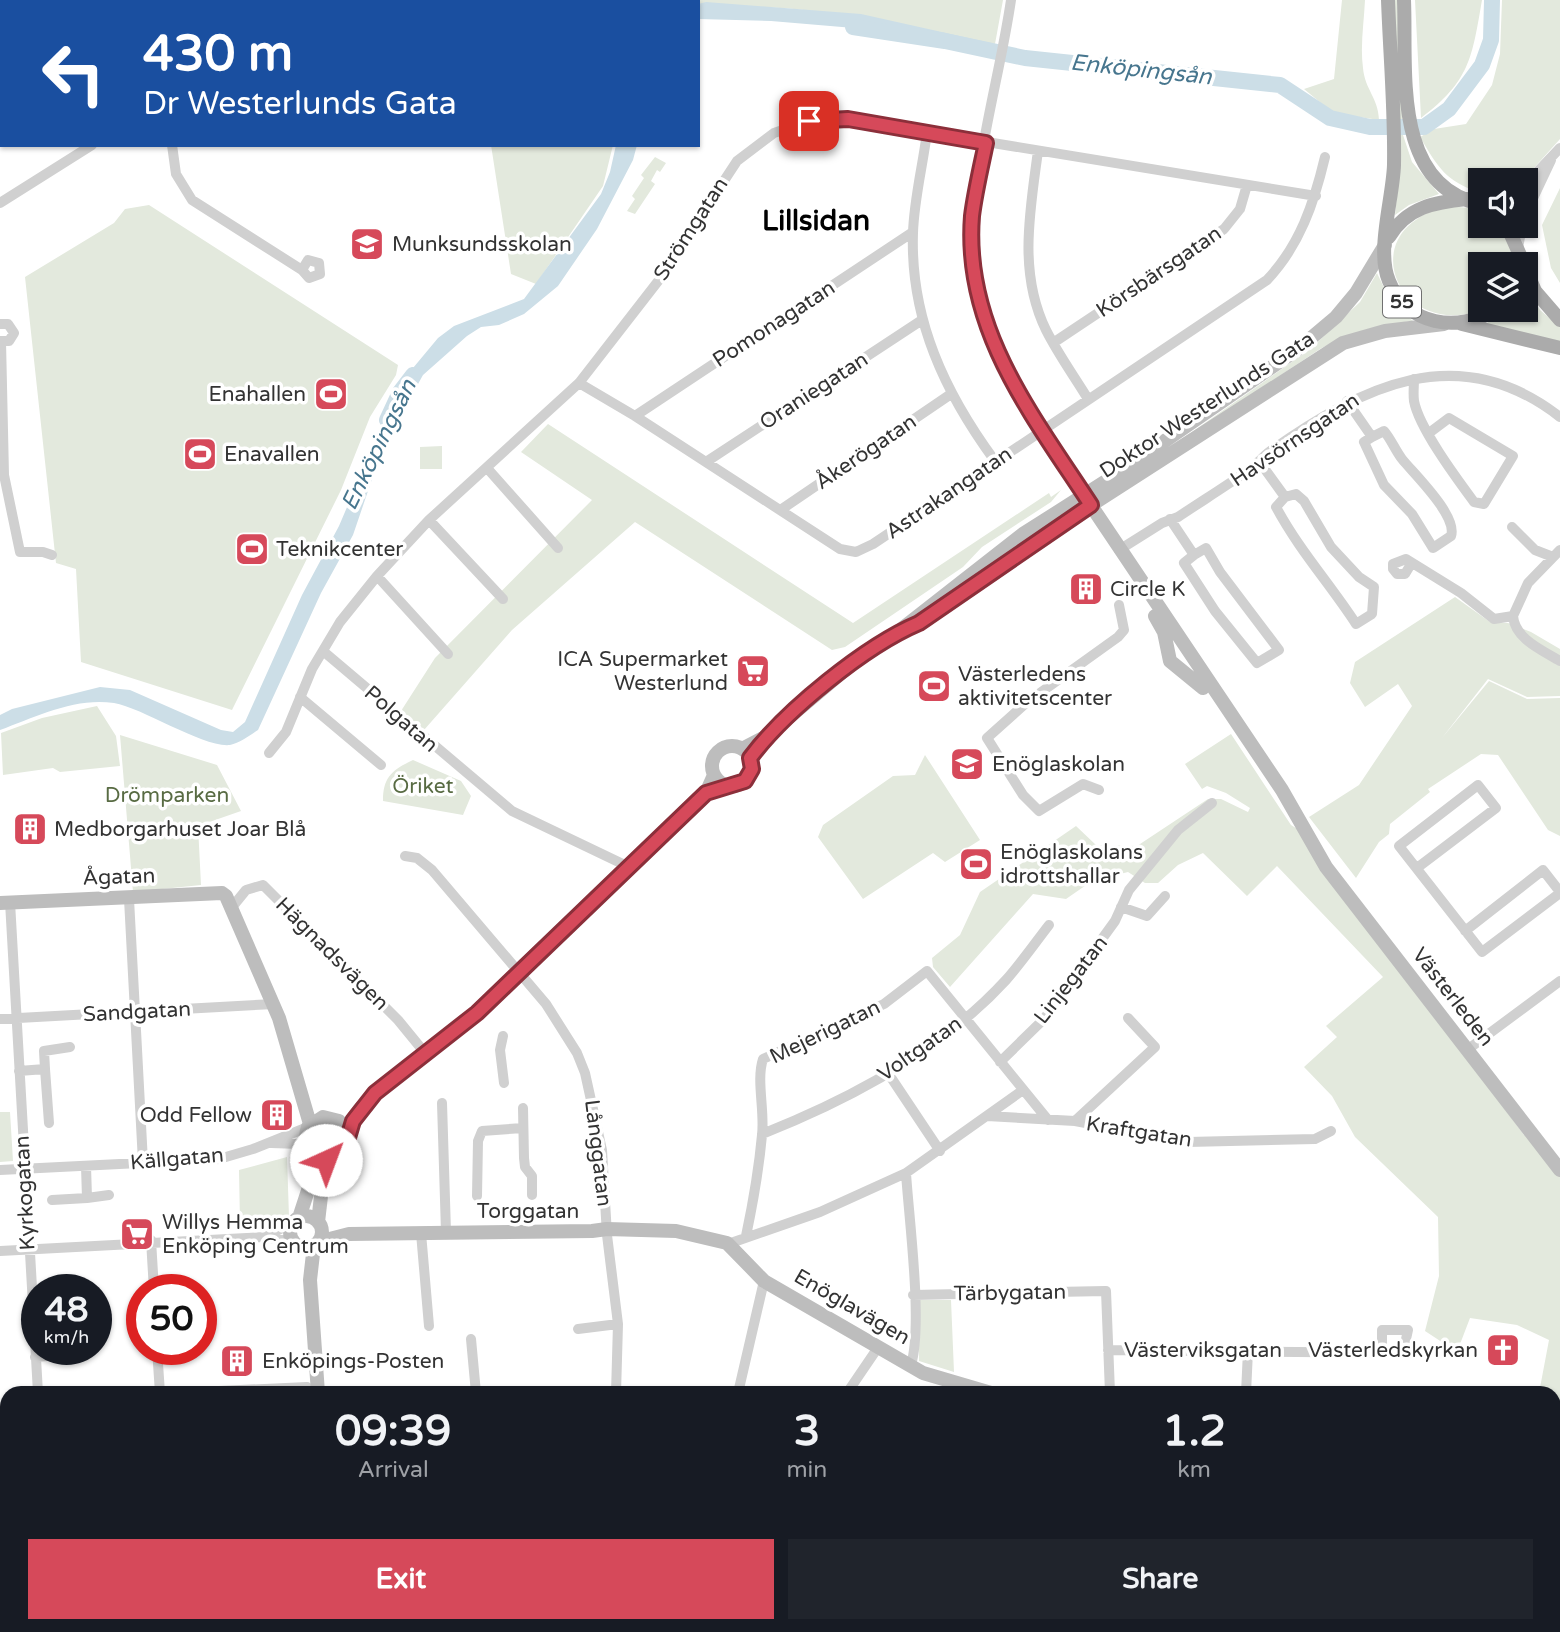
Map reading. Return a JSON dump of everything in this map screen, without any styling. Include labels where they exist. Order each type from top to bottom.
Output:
[{"type":"main road","name":"55","points":[[1388,0],[1393,141],[1385,268],[1396,296],[1408,309],[1444,324],[1460,324],[1560,348]]},
{"type":"main road","points":[[1404,0],[1412,137],[1424,166],[1432,175],[1468,197]]},
{"type":"main road","points":[[1386,243],[1407,215],[1428,204],[1468,201]]},
{"type":"main road","points":[[1538,294],[1560,320]]},
{"type":"main road","name":"55","points":[[1460,324],[1468,322]]},
{"type":"street","name":"Västerleden","points":[[1011,0],[972,227],[972,261],[979,304],[998,358],[1119,550],[1282,790],[1315,848],[1334,862],[1560,1170]]},
{"type":"street","name":"Strömgatan","points":[[269,753],[286,732],[323,650],[377,576],[429,520],[579,383],[659,280],[737,161],[774,133],[809,121],[848,119],[1316,196]]},
{"type":"street","points":[[928,131],[913,232],[922,320],[951,394],[995,461]]},
{"type":"street","points":[[172,147],[176,174],[192,200],[302,270]]},
{"type":"street","points":[[1538,172],[1560,148]]},
{"type":"street","points":[[0,203],[75,150]]},
{"type":"street","points":[[1038,150],[1029,215],[1029,270],[1039,313],[1053,343],[1088,399]]},
{"type":"street","name":"Astrakangatan","points":[[579,383],[782,509],[840,549],[856,552],[1267,280],[1290,252],[1316,196],[1325,157]]},
{"type":"street","points":[[1538,188],[1551,160]]},
{"type":"street","name":"Körsbärsgatan","points":[[1053,343],[1224,229],[1240,209],[1247,185]]},
{"type":"street","name":"Pomonagatan","points":[[635,416],[913,232]]},
{"type":"street","name":"Doktor Westerlunds Gata","points":[[1087,500],[1298,349],[1336,317],[1356,293],[1386,243]]},
{"type":"street","name":"Oraniegatan","points":[[706,462],[922,320]]},
{"type":"street","points":[[0,324],[8,324],[14,333],[9,341],[1,341],[7,498],[20,552],[43,552],[52,555]]},
{"type":"street","name":"Doktor Westerlunds Gata","points":[[746,754],[852,664],[899,631],[1023,534],[1087,500],[1343,343],[1375,333],[1444,324]]},
{"type":"street","name":"Havsörnsgatan","points":[[1119,550],[1170,519],[1178,517],[1259,461],[1265,454],[1348,401],[1384,386],[1451,374],[1483,378],[1519,392],[1560,417]]},
{"type":"street","points":[[1414,379],[1414,403],[1429,433],[1474,502],[1484,504],[1513,456],[1450,418],[1429,433]]},
{"type":"street","name":"Åkerögatan","points":[[782,509],[951,394]]},
{"type":"street","points":[[1348,401],[1372,437]]},
{"type":"street","points":[[1384,431],[1402,458],[1425,481],[1452,527],[1451,536],[1433,548],[1412,514],[1397,502],[1384,485],[1364,442],[1372,437],[1384,431]]},
{"type":"street","points":[[1259,461],[1285,498]]},
{"type":"street","points":[[487,468],[558,548]]},
{"type":"street","points":[[1296,494],[1304,501],[1331,547],[1359,577],[1374,587],[1371,614],[1356,624],[1327,581],[1315,571],[1292,538],[1276,508],[1285,498],[1296,494]]},
{"type":"street","points":[[1170,519],[1194,555]]},
{"type":"street","points":[[429,520],[503,599]]},
{"type":"street","points":[[1512,527],[1535,550],[1557,554]]},
{"type":"street","points":[[1206,548],[1220,572],[1279,650],[1257,663],[1215,611],[1184,564],[1194,555],[1206,548]]},
{"type":"street","points":[[1557,554],[1528,583],[1513,616],[1516,630],[1525,639],[1560,661]]},
{"type":"street","points":[[1411,564],[1454,588],[1494,619],[1513,616]]},
{"type":"street","points":[[377,576],[448,654]]},
{"type":"street","name":"Västerleden","points":[[1145,588],[1164,632],[1170,661],[1209,695],[1275,795],[1293,812]]},
{"type":"street","points":[[1099,790],[1083,784],[1039,811],[1023,795],[987,738],[1026,703],[1118,637],[1124,630],[1119,605]]},
{"type":"street","name":"Polgatan","points":[[323,650],[512,811],[627,866]]},
{"type":"street","points":[[1181,669],[1187,666],[1191,655]]},
{"type":"street","points":[[300,697],[381,765]]},
{"type":"street","points":[[734,747],[746,754],[752,769],[745,781],[734,786],[719,780],[714,758],[721,750],[734,747]]},
{"type":"street","points":[[310,1151],[326,1160],[344,1151],[347,1133],[360,1109],[375,1093],[477,1013],[719,780]]},
{"type":"street","points":[[1417,868],[1496,808],[1478,785],[1399,846],[1417,868],[1465,931],[1482,952],[1560,893],[1543,870],[1465,931]]},
{"type":"street","name":"Linjegatan","points":[[1000,1062],[1044,1019],[1115,921],[1129,890],[1178,830],[1212,803]]},
{"type":"street","name":"Långgatan","points":[[405,856],[425,862],[518,971],[565,1031],[585,1073],[599,1125],[618,1324],[617,1386]]},
{"type":"street","name":"Hägnadsvägen","points":[[233,906],[246,890],[263,885],[398,1020],[425,1053]]},
{"type":"street","name":"Ågatan","points":[[5,903],[222,893],[233,906]]},
{"type":"street","points":[[1121,907],[1146,916],[1165,895]]},
{"type":"street","points":[[129,899],[143,1162]]},
{"type":"street","name":"Kyrkogatan","points":[[5,903],[17,1018],[30,1274]]},
{"type":"street","points":[[233,906],[274,1004],[303,1101],[318,1122]]},
{"type":"street","name":"Voltgatan","points":[[762,1134],[821,1111],[888,1073],[964,1019],[1005,980],[1049,925]]},
{"type":"street","name":"Mejerigatan","points":[[762,1134],[764,1100],[760,1069],[765,1056],[833,1030],[884,1004],[927,971],[964,1019]]},
{"type":"street","points":[[1471,1047],[1560,982]]},
{"type":"street","name":"Sandgatan","points":[[0,1019],[274,1004]]},
{"type":"street","points":[[1076,1121],[1155,1047],[1128,1018]]},
{"type":"street","points":[[964,1019],[1048,1120]]},
{"type":"street","points":[[503,1036],[500,1050],[505,1083]]},
{"type":"street","points":[[19,1071],[45,1069],[44,1051],[70,1047]]},
{"type":"street","name":"Västerleden","points":[[1471,1047],[1560,1155]]},
{"type":"street","name":"Kyrkogatan","points":[[45,1069],[49,1123]]},
{"type":"street","points":[[888,1073],[940,1151]]},
{"type":"street","points":[[728,1244],[820,1212],[906,1173],[1023,1090]]},
{"type":"street","points":[[310,1280],[290,1229],[297,1219],[315,1170],[305,1134],[318,1122],[375,1093]]},
{"type":"street","points":[[442,1103],[446,1232]]},
{"type":"street","points":[[523,1108],[525,1167],[532,1176],[532,1195]]},
{"type":"street","name":"Kraftgatan","points":[[987,1116],[1076,1121],[1188,1142],[1315,1139],[1331,1131]]},
{"type":"street","points":[[318,1122],[339,1121],[347,1133]]},
{"type":"street","name":"Källgatan","points":[[0,1170],[219,1159],[318,1122]]},
{"type":"street","points":[[477,1196],[478,1141],[482,1131],[523,1128]]},
{"type":"street","points":[[746,1237],[762,1134]]},
{"type":"street","name":"Källgatan","points":[[267,1143],[300,1144],[310,1151]]},
{"type":"street","points":[[312,1386],[310,1280],[316,1243],[321,1233],[320,1195],[334,1158]]},
{"type":"street","points":[[86,1166],[86,1198]]},
{"type":"street","points":[[906,1173],[913,1296],[914,1353],[911,1365]]},
{"type":"street","name":"Källgatan","points":[[52,1200],[109,1195]]},
{"type":"street","points":[[265,1237],[297,1219],[312,1218],[319,1224]]},
{"type":"street","name":"Torggatan","points":[[319,1224],[349,1234]]},
{"type":"street","name":"Torggatan","points":[[316,1243],[349,1234],[607,1229],[676,1231],[728,1244]]},
{"type":"street","points":[[421,1233],[429,1326]]},
{"type":"street","points":[[0,1251],[151,1240],[265,1237],[306,1248],[316,1243]]},
{"type":"street","points":[[151,1240],[153,1274]]},
{"type":"street","name":"Enöglavägen","points":[[728,1244],[764,1281],[937,1379],[964,1386]]},
{"type":"street","points":[[740,1386],[764,1281]]},
{"type":"street","name":"Tärbygatan","points":[[913,1296],[1106,1292],[1108,1350]]},
{"type":"street","points":[[578,1329],[618,1324]]},
{"type":"street","points":[[471,1339],[475,1386]]},
{"type":"street","points":[[852,1386],[878,1346]]},
{"type":"street","points":[[1108,1350],[1110,1386]]},
{"type":"street","name":"Västerviksgatan","points":[[1108,1350],[1382,1352]]},
{"type":"street","points":[[1246,1386],[1248,1351]]},
{"type":"street","name":"Kyrkogatan","points":[[36,1365],[37,1386]]},
{"type":"street","points":[[159,1365],[160,1386]]},
{"type":"green space","points":[[700,0],[1003,0],[995,44],[848,15],[735,6],[700,8]]},
{"type":"green space","points":[[1342,0],[1365,0],[1363,68],[1379,120],[1333,113],[1304,89],[1334,79]]},
{"type":"green space","points":[[1394,0],[1399,0],[1403,135],[1412,162],[1439,194],[1409,205],[1395,215],[1399,176]]},
{"type":"green space","points":[[1415,0],[1482,0],[1466,67],[1450,92],[1421,118]]},
{"type":"green space","points":[[1502,0],[1560,0],[1560,139],[1534,168],[1468,168],[1468,187],[1444,172],[1420,137],[1434,129],[1466,124],[1492,85],[1500,54]]},
{"type":"green space","points":[[491,147],[613,147],[603,186],[536,284],[511,274]]},
{"type":"green space","points":[[655,157],[666,163],[660,172],[657,170],[651,181],[655,184],[635,214],[627,211],[635,199],[632,196],[644,178],[641,175]]},
{"type":"green space","points":[[1560,188],[1560,283],[1551,268],[1542,225]]},
{"type":"green space","name":"Enavallen","points":[[149,205],[398,365],[396,375],[370,417],[341,490],[232,710],[81,662],[76,569],[56,563],[25,277],[114,223],[125,209]]},
{"type":"green space","points":[[1450,206],[1468,208],[1468,238],[1505,238],[1511,246],[1511,252],[1468,252],[1468,312],[1451,315],[1427,310],[1408,296],[1396,278],[1393,256],[1400,235],[1419,218]]},
{"type":"green space","points":[[1377,273],[1390,300],[1413,321],[1365,330],[1320,349],[1145,465],[1309,350],[1360,302]]},
{"type":"green space","points":[[1538,307],[1560,327],[1560,343],[1484,325],[1488,322],[1538,322]]},
{"type":"green space","points":[[548,424],[853,623],[1049,493],[1051,497],[1061,490],[1051,502],[982,547],[963,567],[845,647],[832,650],[635,522],[512,630],[424,730],[401,711],[435,658],[592,500],[521,452]]},
{"type":"green space","points":[[442,446],[442,469],[420,469],[420,447]]},
{"type":"green space","points":[[1455,597],[1490,622],[1508,623],[1531,632],[1560,649],[1560,696],[1527,697],[1488,679],[1442,738],[1489,681],[1527,699],[1560,698],[1560,836],[1548,830],[1498,755],[1481,754],[1428,789],[1430,792],[1390,824],[1389,834],[1379,842],[1356,878],[1309,817],[1359,785],[1412,706],[1398,684],[1365,707],[1350,683],[1355,662]]},
{"type":"green space","points":[[97,706],[116,736],[120,766],[60,772],[53,768],[3,775],[1,733],[42,718]]},
{"type":"green space","points":[[1231,734],[1291,825],[1299,830],[1524,1135],[1533,1139],[1560,1174],[1560,1386],[1540,1386],[1549,1340],[1517,1325],[1470,1318],[1457,1352],[1425,1331],[1439,1276],[1438,1217],[1355,1137],[1332,1096],[1304,1067],[1337,1037],[1326,1026],[1383,977],[1277,866],[1247,896],[1203,853],[1178,865],[1158,883],[1145,883],[1128,872],[1092,881],[1066,899],[1033,894],[950,987],[933,967],[932,958],[960,935],[980,892],[1076,826],[1096,845],[1137,846],[1208,799],[1221,799],[1248,812],[1250,808],[1226,793],[1207,786],[1202,789],[1185,764]]},
{"type":"green space","name":"Drömparken","points":[[120,735],[217,765],[241,811],[198,826],[201,885],[133,892]]},
{"type":"green space","points":[[925,755],[980,840],[945,862],[933,853],[863,899],[818,837],[823,825],[893,776],[915,775]]},
{"type":"green space","name":"Öriket","points":[[413,760],[461,781],[471,796],[463,815],[383,801],[390,775]]},
{"type":"green space","points":[[0,1112],[10,1112],[13,1161],[0,1162]]},
{"type":"green space","points":[[287,1157],[289,1217],[240,1223],[239,1170]]},
{"type":"green space","points":[[918,1300],[951,1300],[954,1372],[919,1361]]},
{"type":"water","points":[[700,4],[861,14],[991,43],[990,52],[913,33],[771,21],[700,19]]},
{"type":"water","points":[[616,147],[636,147],[633,160],[597,229],[558,286],[524,314],[499,325],[481,327],[467,336],[423,375],[383,447],[353,535],[321,593],[258,730],[234,744],[219,744],[126,706],[99,702],[55,709],[0,730],[0,715],[12,709],[100,687],[130,690],[221,730],[233,732],[245,722],[302,595],[339,526],[373,446],[413,368],[438,338],[454,326],[524,299],[601,194]]},
{"type":"waterway","name":"Enköpingsån","points":[[853,27],[945,41],[1025,58],[1280,85],[1330,118],[1370,127],[1424,127],[1449,109],[1482,65],[1491,40],[1492,0]]},
{"type":"waterway","name":"Enköpingsån","points":[[387,420],[400,392],[413,375]]},
{"type":"place","name":"Munksundsskolan","points":[[367,244]]},
{"type":"place","name":"Enahallen","points":[[331,394]]},
{"type":"place","name":"Enavallen","points":[[200,454]]},
{"type":"place","name":"Teknikcenter","points":[[252,549]]},
{"type":"place","name":"Circle K","points":[[1086,589]]},
{"type":"place","name":"ICA Supermarket Westerlund","points":[[753,671]]},
{"type":"place","name":"Västerledens aktivitetscenter","points":[[934,686]]},
{"type":"place","name":"Enöglaskolan","points":[[967,764]]},
{"type":"place","name":"Medborgarhuset Joar Blå","points":[[30,829]]},
{"type":"place","name":"Enöglaskolans idrottshallar","points":[[976,864]]},
{"type":"place","name":"Odd Fellow","points":[[277,1115]]},
{"type":"place","name":"Willys Hemma Enköping Centrum","points":[[137,1234]]},
{"type":"place","name":"Västerledskyrkan","points":[[1503,1350]]},
{"type":"place","name":"Enköpings-Posten","points":[[237,1361]]},
{"type":"district","name":"Lillsidan","points":[[816,221]]},
{"type":"route","points":[[326,1160],[339,1156],[344,1151],[347,1133],[353,1121],[375,1093],[505,988],[518,971],[706,793],[724,785],[740,785],[745,781],[752,769],[750,758],[766,736],[852,664],[899,631],[919,623],[1091,505],[998,358],[979,304],[972,261],[972,215],[986,143],[848,119],[809,121]]}]
